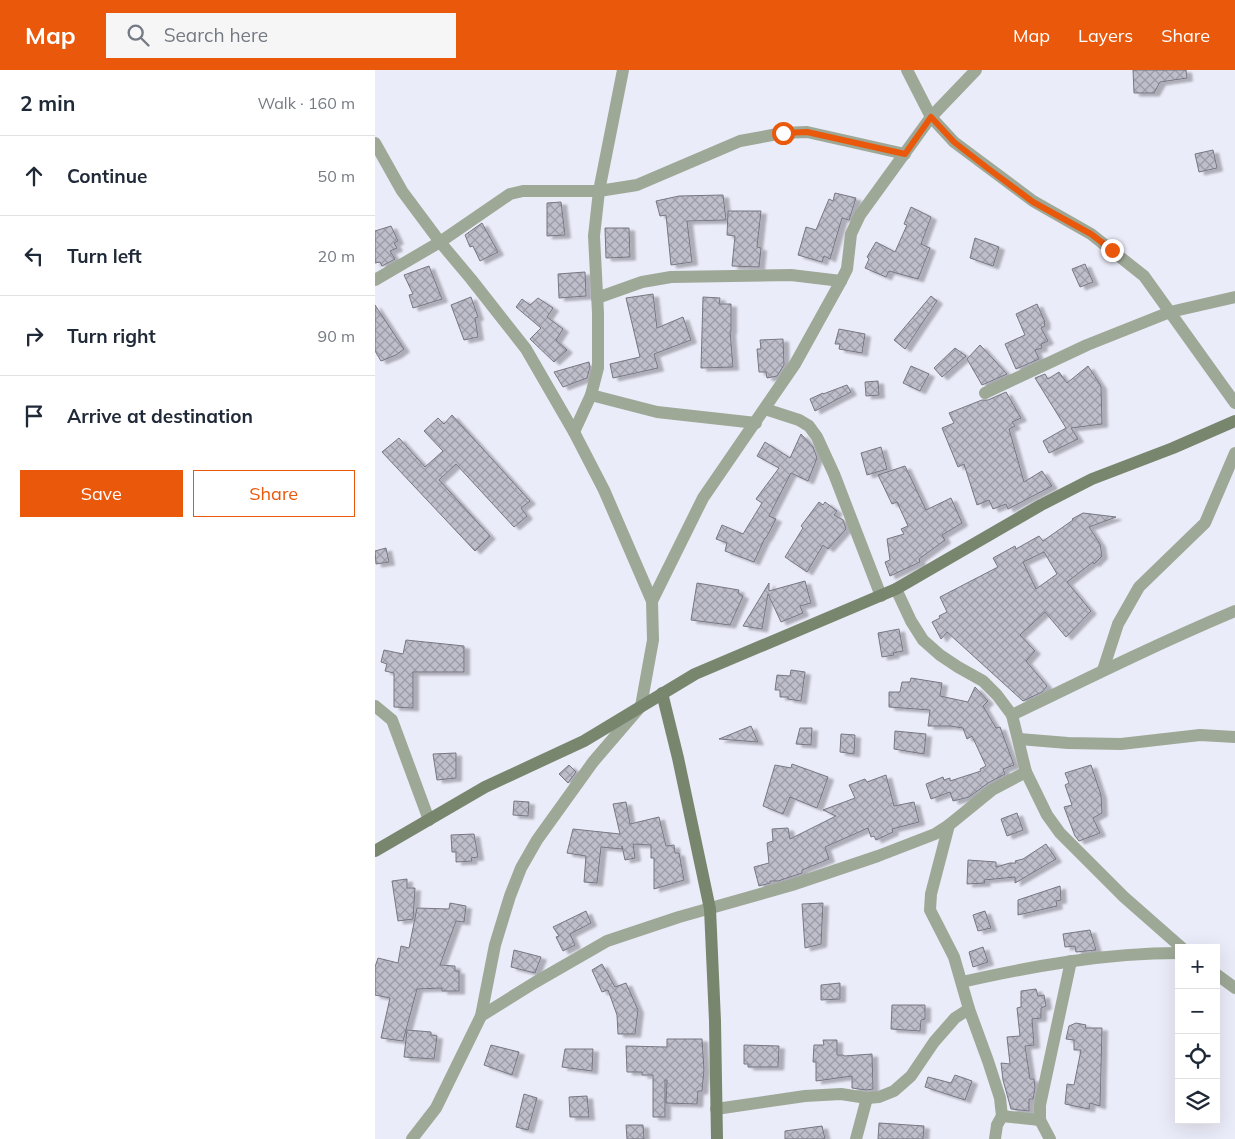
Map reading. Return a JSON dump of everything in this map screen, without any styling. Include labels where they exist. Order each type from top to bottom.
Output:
[{"type":"street","points":[[574,432],[591,396],[598,368],[594,236],[599,191],[623,70]]},
{"type":"street","points":[[907,70],[931,117],[954,142],[1033,202],[1091,234],[1144,276],[1235,403]]},
{"type":"street","points":[[652,601],[703,498],[795,364],[841,281],[847,269],[851,234],[860,215],[931,117],[976,70]]},
{"type":"street","points":[[375,280],[440,242],[510,194],[523,191],[599,191],[637,185],[740,141],[783,133],[807,132],[905,154]]},
{"type":"street","points":[[375,143],[402,190],[440,242],[526,349],[574,432],[604,490],[652,601],[653,640],[641,706],[593,762],[537,840],[521,868],[495,945],[481,1016],[436,1108],[412,1139]]},
{"type":"street","points":[[597,298],[642,282],[671,277],[791,275],[841,281]]},
{"type":"street","points":[[985,393],[1087,346],[1170,312],[1235,297]]},
{"type":"street","points":[[591,396],[657,412],[756,423]]},
{"type":"street","points":[[765,409],[799,420],[809,426],[817,437],[834,474],[881,596]]},
{"type":"street","points":[[375,851],[485,787],[584,741],[695,674],[896,590],[1041,505],[1092,478],[1173,448],[1235,421]]},
{"type":"street","points":[[1103,670],[1118,624],[1139,587],[1205,523],[1235,453]]},
{"type":"street","points":[[896,590],[911,621],[923,640],[940,655],[983,681],[997,695],[1012,715],[1026,772],[1047,815],[1060,833],[1124,897],[1177,944]]},
{"type":"street","points":[[1012,715],[1103,670],[1235,611]]},
{"type":"street","points":[[662,693],[679,758],[710,909],[715,1021],[717,1139]]},
{"type":"street","points":[[375,706],[392,720],[429,820]]},
{"type":"street","points":[[1019,739],[1067,743],[1121,744],[1200,735],[1235,738]]},
{"type":"street","points":[[481,1016],[533,982],[607,941],[679,916],[792,885],[935,834],[992,790],[1026,772]]},
{"type":"street","points":[[949,825],[931,894],[930,910],[954,957],[969,1009],[1000,1098],[1002,1116],[997,1126],[995,1139]]},
{"type":"street","points":[[962,982],[1030,967],[1071,961],[1153,953],[1175,953]]},
{"type":"street","points":[[1050,1139],[1040,1120],[1040,1106],[1071,961]]},
{"type":"street","points":[[1220,977],[1235,988]]},
{"type":"street","points":[[716,1109],[805,1096],[841,1094],[867,1098],[879,1097],[894,1091],[911,1076],[934,1042],[955,1018],[969,1009]]},
{"type":"street","points":[[856,1139],[867,1098]]},
{"type":"street","points":[[1002,1116],[1040,1120]]},
{"type":"building","points":[[1133,70],[1186,70],[1187,78],[1160,82],[1154,93],[1134,93]]},
{"type":"building","points":[[1213,150],[1217,168],[1199,172],[1195,154]]},
{"type":"building","points":[[835,193],[856,198],[849,220],[842,218],[830,259],[824,256],[822,262],[798,255],[806,227],[816,230],[829,199],[833,201]]},
{"type":"building","points":[[723,195],[726,220],[687,221],[692,262],[671,265],[666,215],[660,216],[656,201],[679,196]]},
{"type":"building","points":[[561,202],[565,235],[547,236],[547,203]]},
{"type":"building","points":[[911,207],[931,217],[921,244],[930,248],[918,279],[889,271],[886,277],[865,268],[869,259],[867,257],[876,242],[895,252],[907,225],[904,224]]},
{"type":"building","points":[[728,211],[761,211],[757,247],[761,248],[759,267],[732,266],[735,236],[727,235]]},
{"type":"building","points":[[482,223],[498,252],[480,261],[473,246],[470,247],[465,235]]},
{"type":"building","points":[[391,226],[398,241],[394,243],[397,248],[390,251],[395,259],[382,266],[380,262],[375,263],[375,231]]},
{"type":"building","points":[[605,228],[629,228],[630,257],[606,258]]},
{"type":"building","points":[[975,238],[999,247],[993,266],[970,258]]},
{"type":"building","points":[[1085,264],[1093,282],[1080,287],[1072,269]]},
{"type":"building","points":[[429,266],[442,299],[413,308],[409,295],[413,294],[404,275]]},
{"type":"building","points":[[585,272],[586,296],[559,298],[558,274]]},
{"type":"building","points":[[653,294],[657,328],[683,317],[691,340],[654,354],[658,368],[613,378],[610,364],[640,357],[626,298]]},
{"type":"building","points":[[931,296],[937,301],[905,349],[894,340]]},
{"type":"building","points":[[471,297],[478,317],[475,318],[478,337],[464,340],[451,305]]},
{"type":"building","points":[[703,297],[720,298],[719,304],[731,304],[730,331],[733,367],[701,368]]},
{"type":"building","points":[[538,298],[553,308],[547,317],[563,329],[556,340],[567,350],[554,362],[530,339],[541,328],[516,307],[522,299],[530,305]]},
{"type":"building","points":[[1037,304],[1045,322],[1045,326],[1041,328],[1048,341],[1041,344],[1042,348],[1035,350],[1039,359],[1016,369],[1005,344],[1025,335],[1016,314]]},
{"type":"building","points":[[375,305],[404,349],[396,355],[381,361],[375,351]]},
{"type":"building","points":[[839,329],[865,334],[862,353],[839,349],[840,344],[835,344]]},
{"type":"building","points":[[783,339],[784,365],[777,376],[767,378],[766,372],[759,372],[757,349],[761,349],[760,340]]},
{"type":"building","points":[[980,345],[1007,374],[982,385],[967,359]]},
{"type":"building","points":[[955,348],[966,356],[942,377],[934,368]]},
{"type":"building","points":[[589,362],[590,367],[587,378],[563,387],[554,372]]},
{"type":"building","points":[[911,366],[929,374],[920,391],[903,383]]},
{"type":"building","points":[[1088,366],[1101,386],[1102,424],[1071,428],[1078,439],[1049,453],[1043,441],[1066,428],[1035,378],[1045,374],[1048,379],[1059,372],[1067,383]]},
{"type":"building","points":[[878,381],[879,395],[866,396],[865,382]]},
{"type":"building","points":[[847,385],[851,392],[815,411],[810,399]]},
{"type":"building","points":[[1006,392],[1021,418],[1012,422],[1015,426],[1009,429],[1024,482],[1042,471],[1052,486],[1008,509],[1006,504],[993,509],[989,500],[977,505],[964,464],[958,467],[942,428],[954,423],[949,413]]},
{"type":"building","points":[[452,415],[530,501],[521,508],[527,516],[514,527],[456,464],[439,480],[490,536],[475,551],[382,452],[399,438],[425,467],[443,451],[424,431],[438,418],[444,424]]},
{"type":"building","points":[[801,434],[813,447],[817,458],[808,481],[791,473],[769,516],[776,519],[754,562],[725,551],[727,543],[716,539],[722,525],[743,534],[762,503],[756,499],[779,468],[757,456],[765,442],[790,458]]},
{"type":"building","points":[[881,447],[887,469],[867,475],[861,453]]},
{"type":"building","points":[[905,466],[926,510],[951,498],[962,523],[942,535],[945,540],[919,559],[920,562],[890,576],[885,562],[890,560],[887,539],[904,534],[901,529],[908,526],[897,502],[892,504],[878,475]]},
{"type":"building","points":[[819,502],[823,505],[825,502],[837,511],[834,515],[843,520],[846,529],[828,549],[823,545],[807,572],[785,557],[803,528],[801,526]]},
{"type":"building","points":[[1083,513],[1116,517],[1089,527],[1100,544],[1102,556],[1094,564],[1093,562],[1067,582],[1091,611],[1066,637],[1045,612],[1020,635],[1035,651],[1026,661],[1047,686],[1042,692],[1023,701],[947,632],[941,639],[932,622],[947,612],[940,597],[998,567],[993,558],[1015,546],[1016,549],[1039,536],[1043,541]],"holes":[[[1044,552],[1057,574],[1036,589],[1023,562]]]},
{"type":"building","points":[[386,548],[389,562],[376,564],[375,551]]},
{"type":"building","points":[[805,581],[811,603],[800,606],[803,613],[781,622],[768,594],[762,629],[743,626],[769,583],[769,591]]},
{"type":"building","points":[[697,583],[739,590],[738,593],[743,596],[730,625],[691,620]]},
{"type":"building","points":[[899,629],[903,651],[882,657],[878,633]]},
{"type":"building","points":[[406,640],[464,646],[464,672],[413,672],[413,708],[394,707],[394,673],[385,671],[387,664],[381,662],[384,650],[403,654]]},
{"type":"building","points":[[791,670],[805,672],[801,701],[780,697],[780,690],[775,690],[777,675],[790,676]]},
{"type":"building","points":[[911,678],[942,683],[940,696],[968,702],[975,687],[988,701],[983,706],[996,728],[1000,727],[1014,765],[1003,769],[1005,774],[988,783],[969,797],[953,801],[950,792],[931,799],[926,784],[943,777],[944,780],[950,778],[950,781],[981,771],[980,769],[986,766],[972,736],[967,739],[963,728],[928,726],[930,710],[889,707],[889,692],[900,692],[902,682],[910,682]]},
{"type":"building","points":[[751,726],[758,742],[719,739]]},
{"type":"building","points":[[800,728],[812,728],[811,745],[796,744]]},
{"type":"building","points":[[895,731],[926,734],[924,754],[894,749]]},
{"type":"building","points":[[841,734],[855,735],[854,754],[840,752]]},
{"type":"building","points":[[456,753],[456,778],[437,780],[433,754]]},
{"type":"building","points":[[792,764],[828,777],[817,808],[790,797],[783,814],[763,806],[775,765],[791,768]]},
{"type":"building","points":[[569,765],[576,772],[568,783],[559,774]]},
{"type":"building","points":[[1091,765],[1101,795],[1102,813],[1093,818],[1100,833],[1079,841],[1075,836],[1064,807],[1072,805],[1065,785],[1069,783],[1065,773]]},
{"type":"building","points":[[886,775],[894,806],[914,802],[919,822],[892,829],[893,832],[876,840],[874,836],[871,837],[868,828],[825,847],[829,859],[802,870],[802,873],[778,881],[770,881],[770,883],[759,886],[754,867],[769,863],[767,843],[773,841],[772,829],[788,828],[790,839],[836,816],[823,810],[855,798],[849,785],[865,779],[867,782]]},
{"type":"building","points":[[514,801],[529,802],[528,816],[513,815]]},
{"type":"building","points":[[626,802],[630,824],[659,817],[666,846],[674,845],[675,853],[679,853],[684,880],[654,889],[654,858],[651,858],[651,845],[633,844],[635,858],[625,860],[622,846],[622,849],[601,847],[597,883],[584,882],[586,856],[567,853],[573,829],[620,834],[613,804]]},
{"type":"building","points":[[1017,813],[1023,830],[1007,836],[1001,819]]},
{"type":"building","points":[[474,834],[478,857],[471,858],[472,861],[456,862],[456,852],[452,852],[451,835]]},
{"type":"building","points":[[1046,844],[1056,859],[1015,883],[1015,877],[984,880],[985,883],[967,884],[968,860],[996,862],[996,867],[1016,863],[1015,861],[1023,859]]},
{"type":"building","points":[[407,879],[407,888],[415,888],[413,919],[398,921],[392,881]]},
{"type":"building","points":[[1060,886],[1061,900],[1056,901],[1057,906],[1018,915],[1018,900]]},
{"type":"building","points":[[450,903],[466,906],[464,922],[456,921],[440,965],[455,966],[455,971],[459,971],[459,991],[442,991],[442,988],[417,989],[403,1041],[381,1038],[390,998],[375,995],[375,967],[378,958],[398,963],[401,946],[409,948],[417,908],[449,909]]},
{"type":"building","points":[[823,903],[821,944],[805,948],[802,904]]},
{"type":"building","points":[[586,911],[591,923],[570,934],[575,945],[563,951],[556,937],[559,936],[553,927]]},
{"type":"building","points":[[985,911],[991,928],[978,931],[973,915]]},
{"type":"building","points":[[1090,930],[1096,950],[1076,952],[1075,946],[1065,947],[1063,934]]},
{"type":"building","points":[[983,947],[988,962],[973,967],[969,952]]},
{"type":"building","points":[[514,950],[541,957],[535,973],[511,967]]},
{"type":"building","points":[[602,964],[615,987],[626,983],[638,1010],[635,1034],[618,1034],[617,1015],[608,990],[602,992],[592,970]]},
{"type":"building","points":[[840,983],[840,999],[821,1000],[821,985]]},
{"type":"building","points":[[1036,989],[1038,996],[1044,995],[1046,1006],[1041,1008],[1041,1018],[1032,1019],[1034,1045],[1025,1046],[1030,1079],[1034,1079],[1033,1099],[1029,1099],[1029,1111],[1011,1109],[1003,1080],[1001,1063],[1010,1064],[1007,1037],[1020,1036],[1017,1008],[1021,1007],[1021,991]]},
{"type":"building","points":[[892,1005],[925,1005],[925,1019],[921,1020],[920,1031],[891,1029]]},
{"type":"building","points":[[1076,1023],[1086,1025],[1085,1028],[1102,1028],[1100,1106],[1090,1103],[1089,1109],[1065,1104],[1067,1084],[1074,1085],[1081,1050],[1074,1050],[1074,1040],[1066,1039],[1069,1026]]},
{"type":"building","points":[[407,1030],[431,1032],[431,1035],[437,1036],[434,1059],[404,1057]]},
{"type":"building","points":[[667,1039],[702,1039],[704,1070],[702,1091],[698,1091],[697,1104],[666,1103],[667,1080],[665,1080],[665,1117],[653,1117],[653,1075],[642,1075],[642,1072],[627,1072],[626,1046],[667,1047]]},
{"type":"building","points":[[823,1040],[837,1040],[837,1055],[872,1054],[873,1089],[852,1088],[852,1076],[816,1081],[816,1062],[813,1062],[814,1045],[824,1045]]},
{"type":"building","points":[[491,1045],[519,1052],[512,1075],[484,1065]]},
{"type":"building","points":[[744,1045],[779,1046],[778,1067],[748,1067],[748,1064],[744,1064]]},
{"type":"building","points":[[565,1049],[593,1049],[592,1071],[562,1067]]},
{"type":"building","points":[[955,1075],[972,1081],[965,1100],[925,1087],[928,1077],[951,1083]]},
{"type":"building","points":[[524,1094],[537,1098],[528,1130],[516,1127]]},
{"type":"building","points":[[587,1096],[589,1117],[570,1117],[569,1097]]},
{"type":"building","points":[[879,1123],[924,1126],[923,1139],[878,1139]]},
{"type":"building","points":[[626,1125],[643,1125],[644,1139],[627,1139]]},
{"type":"building","points":[[822,1126],[825,1139],[785,1139],[785,1131]]},
{"type":"route","points":[[783,133],[807,132],[905,154],[931,117],[954,142],[1033,202],[1091,234],[1112,250]]}]
